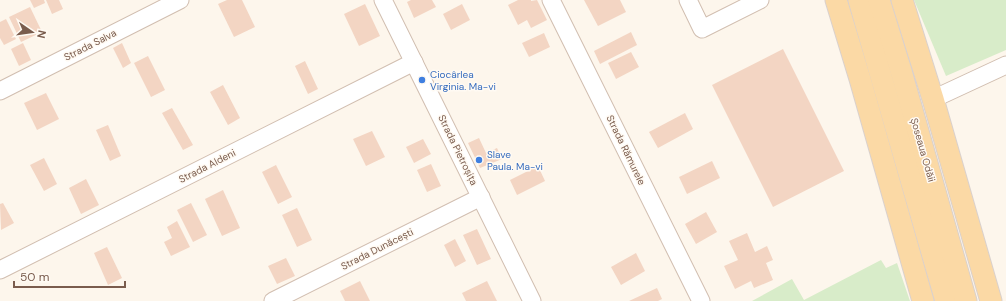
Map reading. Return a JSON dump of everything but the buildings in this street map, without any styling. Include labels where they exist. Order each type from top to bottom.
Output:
[{"type":"main road","points":[[836,0],[923,301]]},
{"type":"main road","name":"Șoseaua Odăii","points":[[859,0],[946,301]]},
{"type":"main road","name":"Șoseaua Odăii","points":[[879,0],[901,71],[966,301]]},
{"type":"main road","points":[[902,0],[933,99],[991,301]]},
{"type":"street","name":"Strada Salva","points":[[0,90],[180,0]]},
{"type":"street","name":"Strada Pietroșița","points":[[383,0],[532,301]]},
{"type":"street","name":"Strada Rămurele","points":[[551,0],[701,301]]},
{"type":"street","points":[[688,0],[702,29],[760,0]]},
{"type":"street","name":"Strada Aldeni","points":[[0,270],[414,62]]},
{"type":"street","points":[[933,99],[1006,64]]},
{"type":"street","name":"Strada Dunăcești","points":[[273,301],[481,197]]},
{"type":"green space","points":[[914,0],[1006,0],[1006,50],[946,76]]},
{"type":"green space","points":[[881,260],[886,268],[897,263],[910,301],[752,301],[792,279],[804,300]]},
{"type":"place","name":"Ciocârlea Virginia. Ma-vi","points":[[422,80]]},
{"type":"place","name":"Slave Paula. Ma-vi","points":[[479,160]]}]
